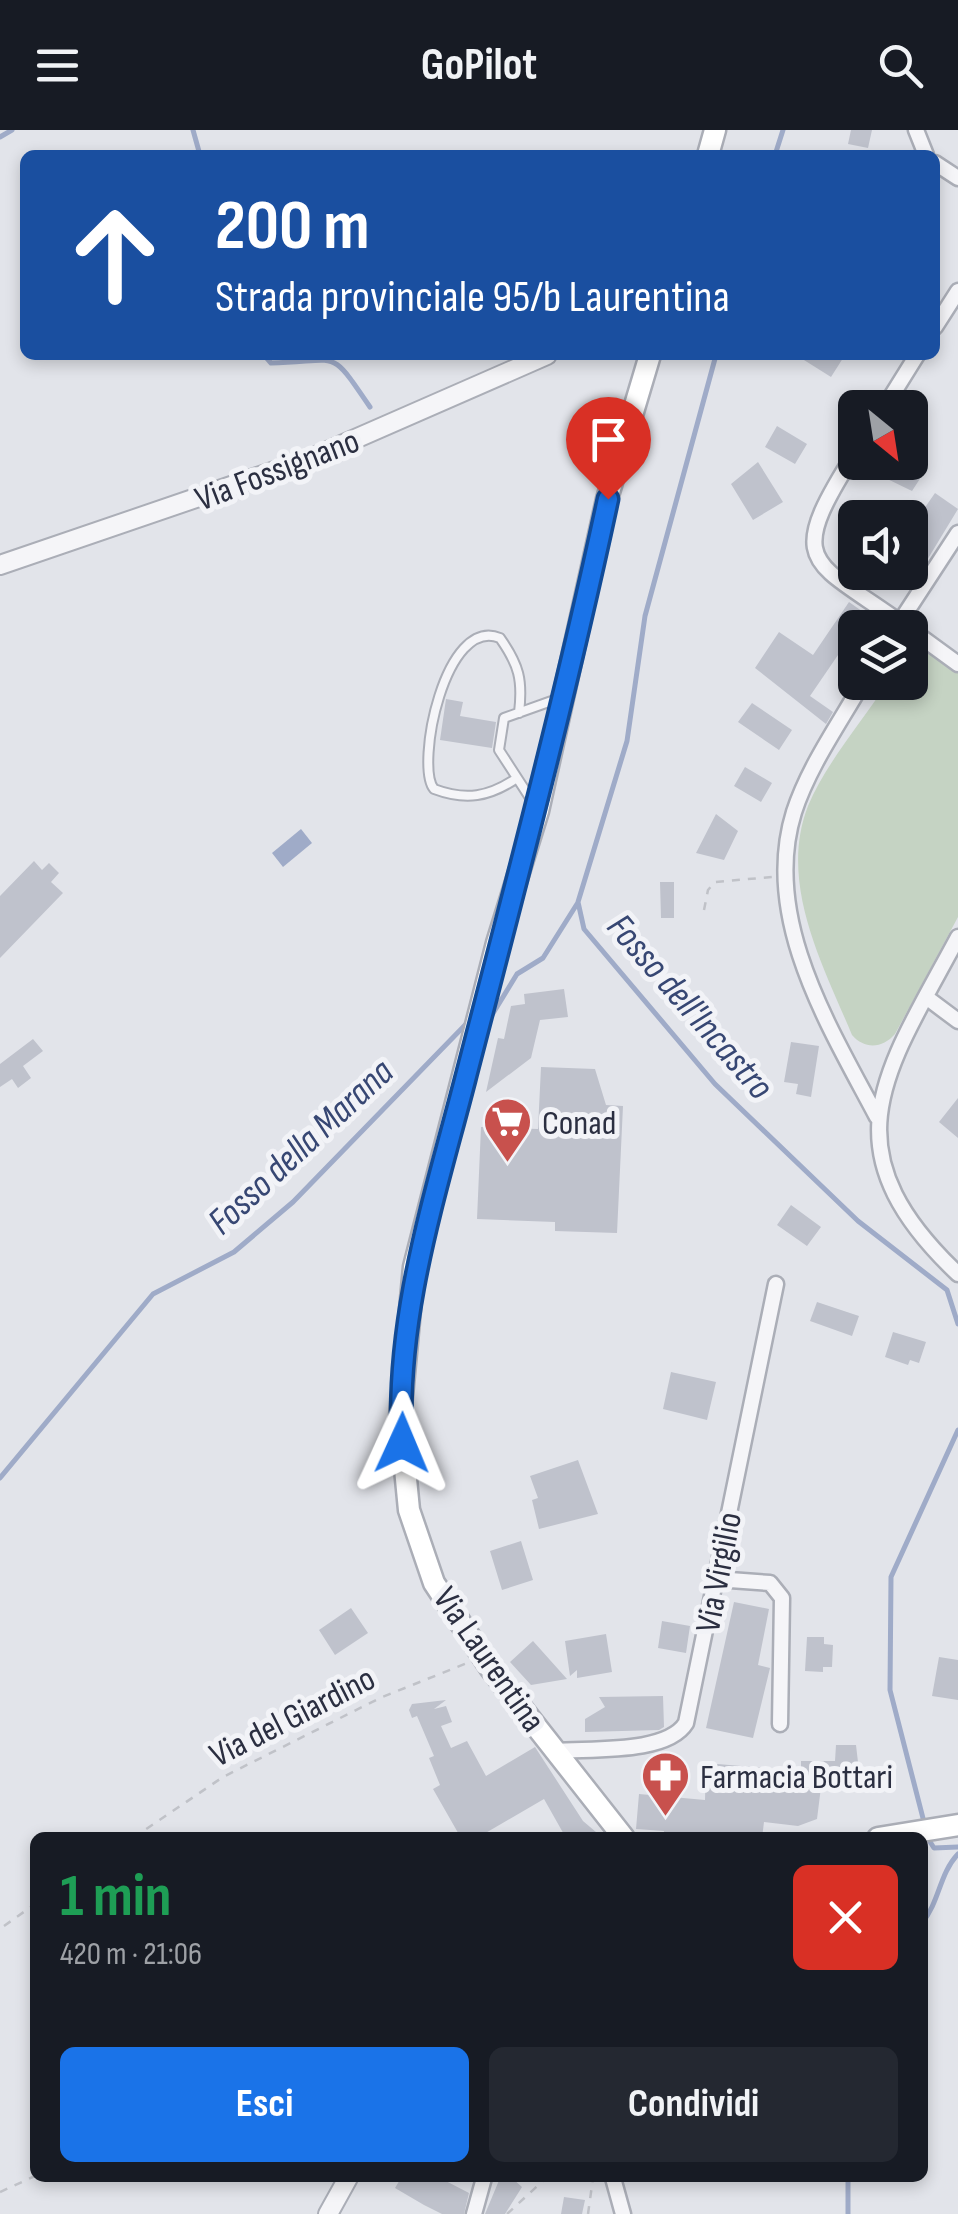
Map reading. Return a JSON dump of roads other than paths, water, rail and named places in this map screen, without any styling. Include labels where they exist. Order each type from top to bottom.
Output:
[{"type":"main road","name":"Via Laurentina","points":[[619,1832],[482,1657],[448,1606],[420,1549],[405,1486],[400,1417],[414,1267],[486,989],[538,810],[608,499],[649,360]]},
{"type":"main road","points":[[912,1832],[955,1825]]},
{"type":"street","points":[[940,319],[958,291]]},
{"type":"street","name":"Via Fossignano","points":[[0,566],[307,460],[536,360]]},
{"type":"street","points":[[895,390],[914,360]]},
{"type":"street","points":[[839,480],[817,516],[815,550],[832,575],[881,610]]},
{"type":"street","points":[[912,610],[958,533]]},
{"type":"street","points":[[928,643],[958,664]]},
{"type":"street","points":[[853,700],[802,791],[788,837],[784,876],[793,927],[811,980],[877,1117]]},
{"type":"street","points":[[958,936],[895,1056],[877,1117],[878,1146],[889,1182],[924,1238],[958,1274]]},
{"type":"street","points":[[926,997],[958,1020]]},
{"type":"street","name":"Via Virgilio","points":[[556,1751],[656,1744],[678,1734],[689,1715],[776,1284]]},
{"type":"street","points":[[716,1579],[770,1583],[782,1598],[780,1724]]},
{"type":"street","points":[[328,2214],[346,2182]]},
{"type":"street","points":[[474,2214],[483,2182]]},
{"type":"street","points":[[615,2182],[623,2214]]},
{"type":"lane","points":[[517,778],[493,793],[475,797],[434,788],[426,771],[447,668],[458,652],[481,637],[500,638],[519,667],[519,713]]},
{"type":"lane","points":[[538,810],[499,750],[504,718],[564,696]]},
{"type":"water","points":[[301,829],[312,843],[283,867],[272,853]]},
{"type":"waterway","points":[[0,137],[12,130]]},
{"type":"waterway","points":[[193,130],[199,150]]},
{"type":"waterway","name":"Fosso dell'Incastro","points":[[777,150],[783,130]]},
{"type":"waterway","points":[[268,360],[322,360]]},
{"type":"waterway","points":[[322,360],[331,361],[347,374],[370,407]]},
{"type":"waterway","name":"Fosso dell'Incastro","points":[[715,360],[645,616],[627,741],[578,902],[584,929],[715,1084],[858,1221],[947,1290],[958,1324]]},
{"type":"waterway","name":"Fosso della Marana","points":[[492,1015],[517,974],[543,958],[577,904]]},
{"type":"waterway","name":"Fosso della Marana","points":[[0,1478],[153,1294],[234,1252],[293,1202],[470,1020]]},
{"type":"waterway","name":"Fosso dell'Incastro","points":[[925,1826],[890,1690],[891,1577],[958,1430]]},
{"type":"waterway","name":"Fosso dell'Incastro","points":[[928,1839],[934,1848],[958,1847]]},
{"type":"waterway","points":[[928,1914],[958,1854]]},
{"type":"waterway","points":[[848,2182],[848,2214]]},
{"type":"place","name":"Conad","points":[[507,1164]]},
{"type":"place","name":"Farmacia Bottari","points":[[665,1818]]}]
